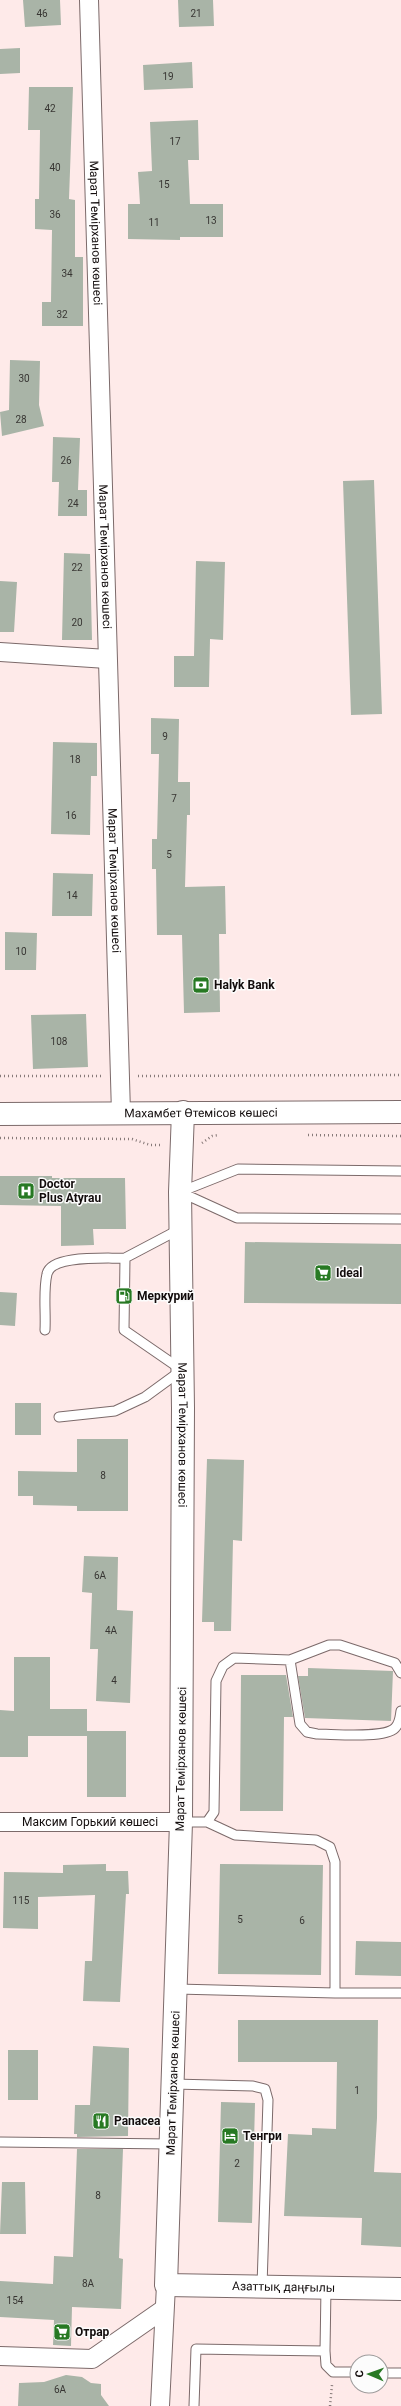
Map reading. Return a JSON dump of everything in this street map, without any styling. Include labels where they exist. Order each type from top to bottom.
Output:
[{"type":"street","name":"Марат Темірханов көшесі","points":[[89,0],[120,1113]]},
{"type":"street","points":[[0,652],[108,659]]},
{"type":"street","name":"Марат Темірханов көшесі","points":[[160,2406],[177,1988],[180,1822],[182,1370],[180,1192],[183,1112]]},
{"type":"street","name":"Махамбет Өтемісов көшесі","points":[[0,1114],[401,1112]]},
{"type":"street","name":"Максим Горький көшесі","points":[[0,1822],[180,1822]]},
{"type":"street","name":"Азаттық даңғылы","points":[[166,2285],[401,2289]]},
{"type":"street","points":[[0,2356],[92,2359],[164,2309]]},
{"type":"lane","points":[[180,1192],[238,1169],[401,1171]]},
{"type":"lane","points":[[180,1192],[237,1218],[401,1220]]},
{"type":"lane","points":[[45,1330],[47,1272],[53,1265],[63,1260],[125,1258],[181,1229]]},
{"type":"lane","points":[[59,1417],[115,1411],[145,1397],[182,1370],[124,1330],[125,1258]]},
{"type":"lane","points":[[207,1822],[214,1812],[216,1681],[223,1666],[234,1658],[290,1660],[329,1645],[340,1645],[395,1663],[401,1672]]},
{"type":"lane","points":[[290,1660],[300,1724],[307,1732],[318,1734],[382,1734],[396,1726],[401,1711]]},
{"type":"lane","points":[[180,1822],[207,1822],[235,1834],[316,1840],[330,1847],[335,1862],[335,1993]]},
{"type":"lane","points":[[177,1988],[335,1993],[401,1993]]},
{"type":"lane","points":[[173,2084],[253,2086],[265,2089],[268,2100],[262,2286]]},
{"type":"lane","points":[[0,2142],[171,2144]]},
{"type":"lane","points":[[326,2288],[326,2365],[333,2372],[349,2372]]},
{"type":"lane","points":[[194,2406],[196,2349],[325,2350]]},
{"type":"lane","points":[[389,2373],[401,2373]]},
{"type":"path","points":[[0,1076],[401,1075]]},
{"type":"path","points":[[330,2406],[333,2372]]},
{"type":"building","points":[[23,0],[60,0],[61,25],[25,27]]},
{"type":"building","points":[[178,0],[213,0],[214,26],[179,27]]},
{"type":"building","points":[[20,48],[20,73],[0,74],[0,49]]},
{"type":"building","points":[[192,62],[193,88],[144,90],[143,65]]},
{"type":"building","points":[[29,87],[73,87],[69,199],[75,200],[75,257],[83,257],[83,326],[42,326],[42,302],[51,302],[52,230],[35,229],[35,199],[39,199],[40,130],[28,130]]},
{"type":"building","points":[[198,120],[199,160],[188,160],[190,204],[223,204],[223,237],[180,237],[180,240],[128,239],[128,204],[140,204],[138,172],[152,171],[150,122]]},
{"type":"building","points":[[10,360],[40,361],[39,405],[44,426],[2,436],[0,412],[9,410]]},
{"type":"building","points":[[53,437],[80,438],[78,490],[87,490],[87,516],[58,516],[59,482],[52,482]]},
{"type":"building","points":[[374,480],[382,714],[351,715],[343,481]]},
{"type":"building","points":[[64,553],[90,554],[92,640],[62,640]]},
{"type":"building","points":[[196,561],[225,562],[223,640],[210,639],[209,687],[174,687],[174,656],[194,656]]},
{"type":"building","points":[[0,581],[17,582],[14,632],[0,632]]},
{"type":"building","points":[[151,718],[179,719],[178,782],[190,782],[190,815],[187,815],[185,887],[225,886],[226,934],[219,934],[220,1012],[184,1013],[182,935],[157,935],[156,869],[152,869],[152,839],[157,839],[159,754],[151,754]]},
{"type":"building","points":[[53,742],[97,743],[97,776],[91,776],[90,835],[51,834]]},
{"type":"building","points":[[53,873],[93,874],[92,916],[52,916]]},
{"type":"building","points":[[5,932],[37,933],[36,970],[5,970]]},
{"type":"building","points":[[86,1014],[88,1067],[33,1069],[31,1015]]},
{"type":"building","points":[[0,1176],[125,1178],[126,1229],[93,1229],[94,1245],[61,1246],[61,1206],[0,1205]]},
{"type":"building","name":"Ideal","points":[[245,1242],[401,1244],[401,1304],[244,1303]]},
{"type":"building","points":[[0,1292],[17,1293],[15,1326],[0,1325]]},
{"type":"building","points":[[15,1403],[41,1403],[41,1435],[15,1435]]},
{"type":"building","points":[[77,1439],[128,1439],[128,1511],[77,1511],[77,1506],[33,1505],[33,1496],[18,1496],[18,1471],[77,1472]]},
{"type":"building","points":[[207,1459],[244,1460],[242,1541],[233,1540],[231,1631],[214,1631],[214,1622],[202,1622]]},
{"type":"building","points":[[84,1556],[118,1557],[117,1610],[133,1611],[130,1703],[96,1701],[98,1649],[90,1649],[92,1593],[82,1592]]},
{"type":"building","points":[[14,1657],[50,1657],[50,1709],[87,1709],[87,1736],[28,1736],[28,1757],[0,1757],[0,1710],[14,1711]]},
{"type":"building","points":[[308,1668],[393,1671],[391,1721],[305,1718],[298,1676],[308,1676]]},
{"type":"building","points":[[241,1675],[286,1675],[293,1717],[284,1717],[283,1811],[240,1811]]},
{"type":"building","points":[[87,1731],[126,1731],[126,1797],[87,1797]]},
{"type":"building","points":[[106,1864],[106,1871],[128,1871],[129,1894],[126,1894],[120,2002],[83,2001],[85,1961],[92,1961],[95,1895],[38,1897],[38,1929],[3,1928],[4,1872],[63,1873],[63,1865]]},
{"type":"building","points":[[220,1864],[323,1865],[321,1975],[218,1974]]},
{"type":"building","points":[[356,1941],[401,1942],[401,1976],[355,1975]]},
{"type":"building","points":[[238,2020],[378,2020],[377,2118],[374,2172],[401,2173],[401,2247],[361,2245],[362,2218],[284,2216],[288,2134],[312,2135],[312,2128],[336,2129],[337,2062],[238,2062]]},
{"type":"building","points":[[93,2046],[129,2048],[128,2136],[77,2137],[77,2134],[74,2134],[75,2105],[90,2105]]},
{"type":"building","points":[[8,2050],[38,2050],[38,2100],[8,2100]]},
{"type":"building","points":[[221,2102],[255,2103],[252,2223],[218,2222]]},
{"type":"building","points":[[77,2149],[123,2149],[119,2258],[123,2259],[121,2309],[72,2307],[71,2346],[53,2345],[54,2320],[0,2317],[0,2281],[53,2284],[54,2256],[73,2257]]},
{"type":"building","points":[[2,2182],[25,2182],[26,2234],[0,2234]]},
{"type":"building","points":[[66,2375],[82,2377],[91,2383],[101,2384],[101,2395],[109,2406],[18,2406],[19,2383],[44,2382]]},
{"type":"place","name":"Halyk Bank","points":[[201,985]]},
{"type":"place","name":"Doctor Plus Atyrau","points":[[26,1191]]},
{"type":"place","name":"Ideal","points":[[323,1273]]},
{"type":"place","name":"Меркурий","points":[[124,1296]]},
{"type":"place","name":"Panacea","points":[[101,2121]]},
{"type":"place","name":"Тенгри","points":[[230,2136]]},
{"type":"place","name":"Отрар","points":[[62,2332]]}]
